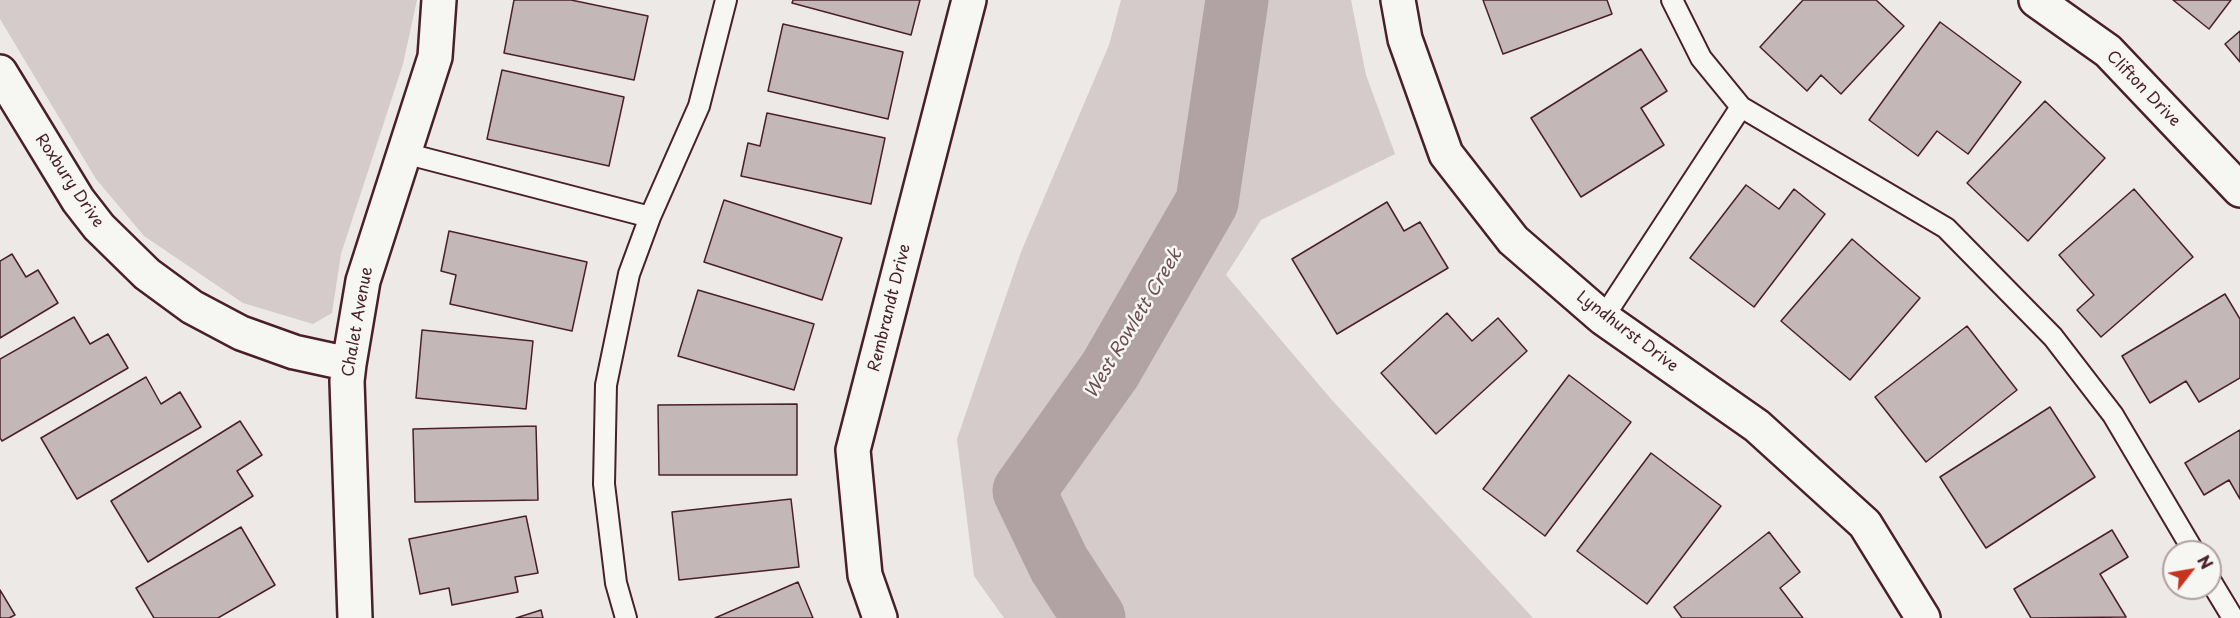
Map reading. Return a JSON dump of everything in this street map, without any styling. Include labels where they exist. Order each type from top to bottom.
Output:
[{"type":"street","name":"Chalet Avenue","points":[[355,618],[347,393],[349,364],[363,281],[435,57],[439,0]]},
{"type":"street","name":"Rembrandt Drive","points":[[880,618],[865,575],[853,450],[969,0]]},
{"type":"street","name":"Lyndhurst Drive","points":[[1398,0],[1405,39],[1446,154],[1513,240],[1603,318],[1757,426],[1865,524],[1923,618]]},
{"type":"street","name":"Clifton Drive","points":[[2036,0],[2108,51],[2240,190]]},
{"type":"street","name":"Roxbury Drive","points":[[0,72],[78,200],[99,227],[147,274],[192,307],[241,333],[294,352],[349,364]]},
{"type":"lane","points":[[626,618],[616,583],[604,484],[606,385],[629,274],[650,217],[699,106],[726,0]]},
{"type":"lane","points":[[1672,0],[1701,58],[1741,107],[1946,228],[2053,337],[2113,415],[2187,540]]},
{"type":"lane","points":[[1603,318],[1741,107]]},
{"type":"lane","points":[[404,153],[650,217]]},
{"type":"lane","points":[[2222,600],[2233,618]]},
{"type":"shaded area","points":[[0,0],[417,0],[403,64],[341,254],[332,313],[313,324],[243,303],[144,236],[96,179],[0,19]]},
{"type":"shaded area","points":[[1121,0],[1351,0],[1366,75],[1395,154],[1261,220],[1226,275],[1331,399],[1533,618],[1004,618],[974,576],[957,439],[1021,252],[1109,45]]},
{"type":"building","points":[[514,0],[571,0],[648,16],[634,80],[504,53]]},
{"type":"building","points":[[793,0],[920,0],[911,35],[792,3]]},
{"type":"building","points":[[1483,0],[1607,0],[1612,14],[1503,54]]},
{"type":"building","points":[[1803,0],[1876,0],[1904,26],[1841,94],[1821,75],[1807,91],[1760,47]]},
{"type":"building","points":[[2173,0],[2231,0],[2209,29]]},
{"type":"building","points":[[1940,22],[2021,82],[1968,154],[1937,131],[1918,156],[1869,120]]},
{"type":"building","points":[[783,24],[903,52],[888,119],[768,91]]},
{"type":"building","points":[[2240,31],[2240,62],[2225,44]]},
{"type":"building","points":[[1641,49],[1667,91],[1641,108],[1664,145],[1581,197],[1531,118]]},
{"type":"building","points":[[502,70],[624,97],[609,166],[487,139]]},
{"type":"building","points":[[2045,101],[2105,158],[2028,241],[1967,183]]},
{"type":"building","points":[[767,113],[885,138],[871,204],[741,176],[748,143],[760,146]]},
{"type":"building","points":[[1746,185],[1779,209],[1794,189],[1825,214],[1754,307],[1690,258]]},
{"type":"building","points":[[2134,189],[2193,257],[2101,337],[2077,310],[2094,295],[2059,255]]},
{"type":"building","points":[[724,200],[842,238],[822,300],[704,262]]},
{"type":"building","points":[[1387,202],[1404,231],[1420,222],[1448,268],[1337,334],[1292,259]]},
{"type":"building","points":[[449,231],[587,262],[572,331],[450,304],[456,275],[441,271]]},
{"type":"building","points":[[1852,239],[1920,298],[1850,380],[1781,321]]},
{"type":"building","points":[[12,254],[26,277],[38,270],[58,303],[0,338],[0,261]]},
{"type":"building","points":[[698,290],[814,324],[794,390],[678,356]]},
{"type":"building","points":[[2225,294],[2240,319],[2240,378],[2199,402],[2186,381],[2150,403],[2122,356]]},
{"type":"building","points":[[1447,313],[1472,341],[1498,318],[1527,351],[1436,434],[1381,373]]},
{"type":"building","points":[[74,317],[90,344],[108,334],[128,368],[2,441],[0,438],[0,359]]},
{"type":"building","points":[[1967,326],[2017,390],[1926,462],[1875,397]]},
{"type":"building","points":[[422,330],[533,341],[526,409],[416,398]]},
{"type":"building","points":[[1569,375],[1631,422],[1545,536],[1483,489]]},
{"type":"building","points":[[146,377],[161,404],[180,392],[201,427],[77,499],[41,438]]},
{"type":"building","points":[[797,404],[797,475],[659,475],[658,405]]},
{"type":"building","points":[[2050,407],[2095,477],[1986,548],[1940,477]]},
{"type":"building","points":[[240,421],[262,455],[237,471],[253,496],[148,562],[111,501]]},
{"type":"building","points":[[536,426],[538,500],[415,502],[413,429]]},
{"type":"building","points":[[2240,430],[2240,499],[2229,480],[2204,495],[2185,463]]},
{"type":"building","points":[[1651,453],[1721,506],[1647,604],[1577,551]]},
{"type":"building","points":[[791,499],[799,567],[679,580],[672,512]]},
{"type":"building","points":[[526,516],[538,573],[515,577],[518,592],[452,605],[449,588],[420,594],[409,539]]},
{"type":"building","points":[[241,527],[275,585],[218,618],[154,618],[136,588]]},
{"type":"building","points":[[2112,530],[2128,557],[2100,574],[2126,617],[2031,618],[2014,589]]},
{"type":"building","points":[[1769,532],[1800,572],[1780,588],[1803,618],[1682,618],[1674,607]]},
{"type":"building","points":[[798,582],[813,618],[715,618]]},
{"type":"building","points":[[0,590],[15,615],[9,618],[0,618]]},
{"type":"building","points":[[541,610],[543,618],[516,618]]},
{"type":"waterway","name":"West Rowlett Creek","points":[[1094,618],[1059,564],[1024,491],[1110,370],[1207,202],[1237,0]]}]
